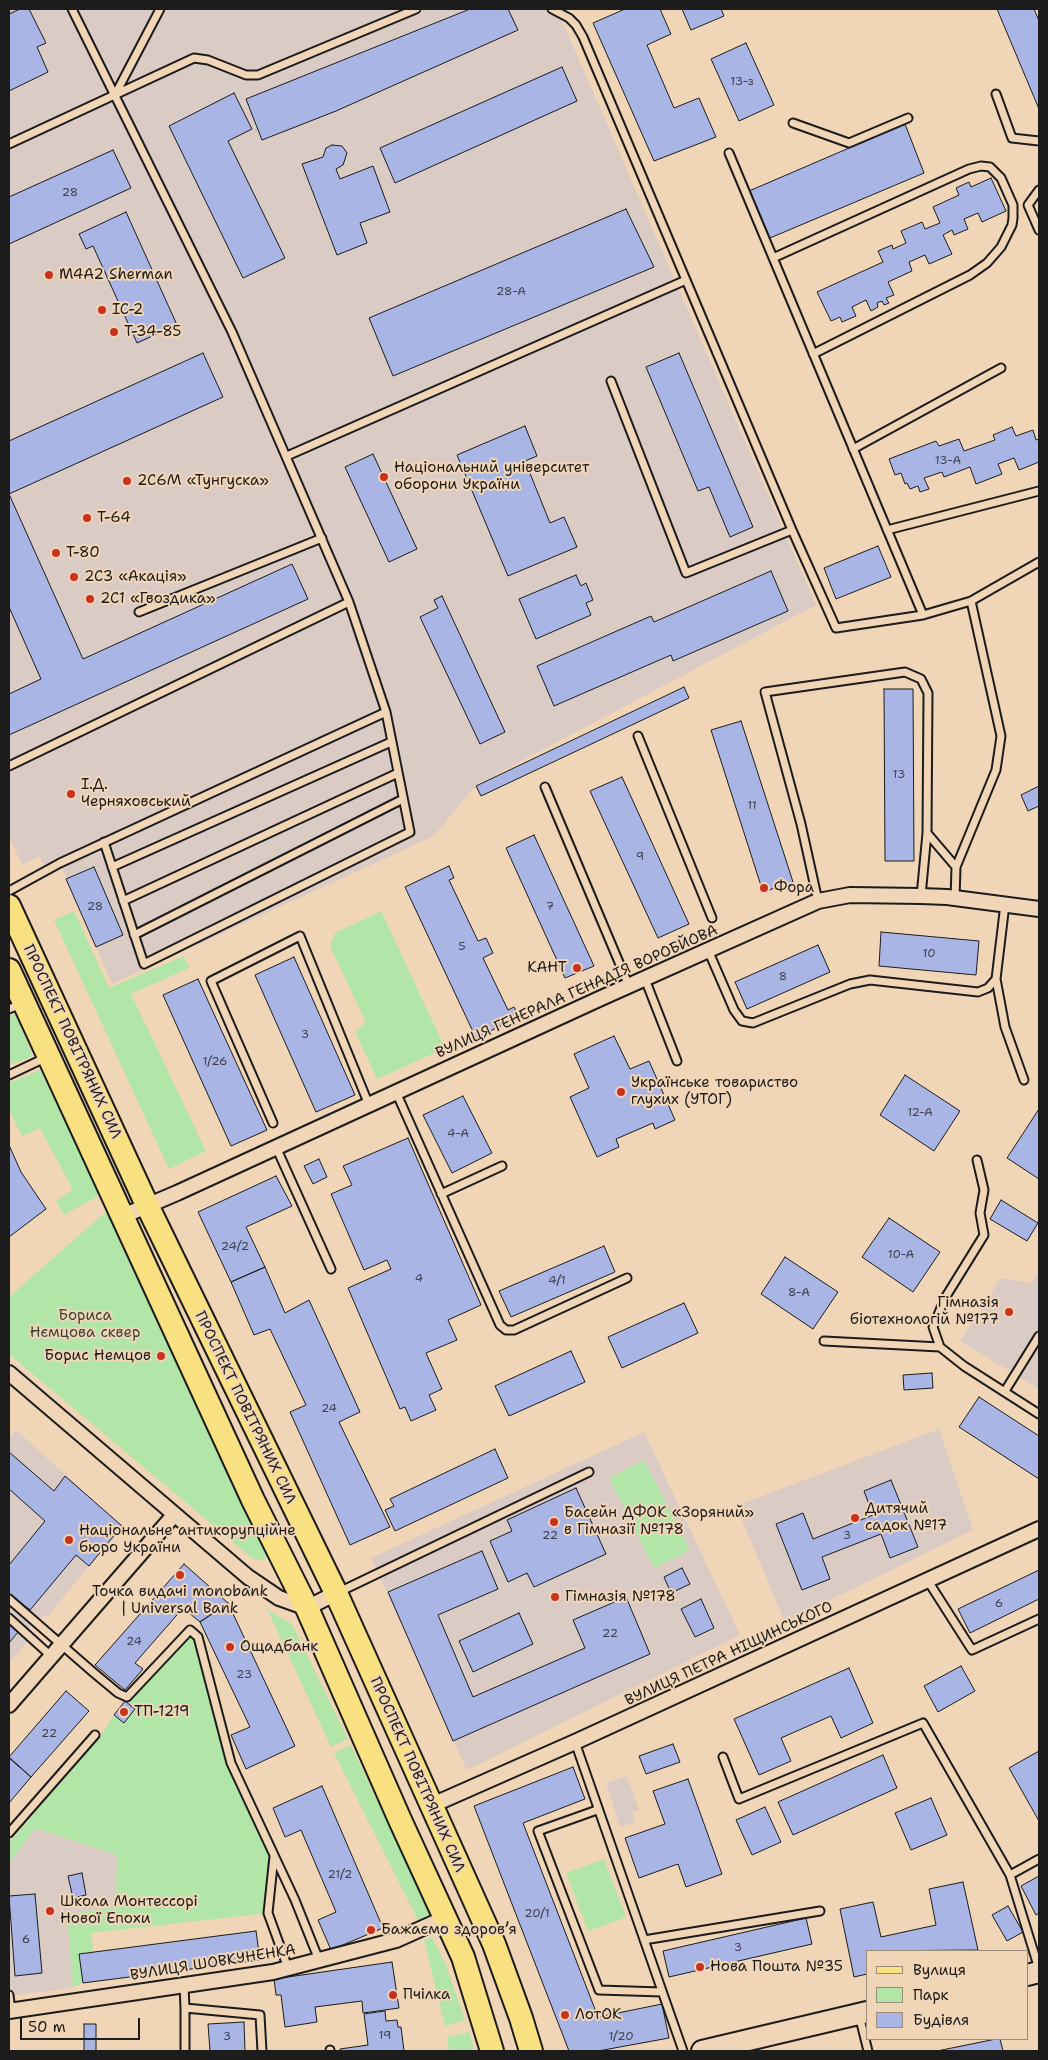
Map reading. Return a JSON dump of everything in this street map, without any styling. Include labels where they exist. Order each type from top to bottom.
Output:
[{"type":"main road","name":"ПРОСПЕКТ ПОВІТРЯНИХ СИЛ","points":[[9,906],[147,1204],[336,1594],[430,1806],[494,1944],[531,2051]]},
{"type":"main road","name":"ПРОСПЕКТ ПОВІТРЯНИХ СИЛ","points":[[9,970],[16,1006],[47,1057],[123,1216],[252,1500],[307,1608],[400,1820],[463,1957],[492,2051]]},
{"type":"street","name":"ВУЛИЦЯ ГЕНЕРАЛА ГЕНАДІЯ ВОРОБЙОВА","points":[[123,1216],[818,901],[850,895],[920,896],[1039,909]]},
{"type":"street","points":[[9,1373],[248,1577],[279,1598],[307,1608],[336,1594]]},
{"type":"street","points":[[9,1705],[174,1515]]},
{"type":"street","name":"ВУЛИЦЯ ПЕТРА НІЩИНСЬКОГО","points":[[430,1806],[575,1742],[1039,1529]]},
{"type":"street","name":"ВУЛИЦЯ ШОВКУНЕНКА","points":[[10,2011],[288,1968],[396,1940],[445,1918]]},
{"type":"street","points":[[702,2051],[863,2013]]},
{"type":"lane","points":[[72,9],[116,94],[232,332],[350,602],[386,712],[410,832],[144,964],[104,842]]},
{"type":"lane","points":[[116,94],[160,9]]},
{"type":"lane","points":[[9,144],[194,58],[208,60],[246,75],[258,75],[416,9]]},
{"type":"lane","points":[[552,9],[569,18],[583,37],[792,530],[836,628],[923,615],[971,601],[1039,562]]},
{"type":"lane","points":[[996,94],[1012,138],[1039,141]]},
{"type":"lane","points":[[793,124],[849,143],[908,118]]},
{"type":"lane","points":[[729,153],[923,615]]},
{"type":"lane","points":[[773,258],[969,169],[981,166],[990,168],[1001,178],[1013,205],[1012,225],[1001,247],[988,263],[970,275],[813,354]]},
{"type":"lane","points":[[1039,190],[1028,205],[1039,230]]},
{"type":"lane","points":[[287,456],[686,280]]},
{"type":"lane","points":[[853,449],[1001,368]]},
{"type":"lane","points":[[610,381],[686,573],[792,530]]},
{"type":"lane","points":[[887,530],[1039,491]]},
{"type":"lane","points":[[139,612],[322,538]]},
{"type":"lane","points":[[955,899],[956,868],[996,770],[1001,736],[971,601]]},
{"type":"lane","points":[[9,766],[350,602]]},
{"type":"lane","points":[[818,901],[765,692],[905,672],[921,679],[928,693],[927,832],[920,896]]},
{"type":"lane","points":[[9,892],[60,863],[386,712]]},
{"type":"lane","points":[[638,736],[712,918]]},
{"type":"lane","points":[[112,867],[391,742]]},
{"type":"lane","points":[[123,901],[398,773]]},
{"type":"lane","points":[[545,787],[629,986]]},
{"type":"lane","points":[[134,935],[403,799]]},
{"type":"lane","points":[[927,832],[956,868]]},
{"type":"lane","points":[[1005,904],[996,979],[1005,1027],[1024,1080]]},
{"type":"lane","points":[[273,1123],[211,981],[300,936],[369,1104]]},
{"type":"lane","points":[[708,950],[734,1010],[742,1021],[753,1024],[850,984],[870,980],[978,992],[988,988],[996,979]]},
{"type":"lane","points":[[645,979],[677,1061]]},
{"type":"lane","points":[[9,1075],[47,1057]]},
{"type":"lane","points":[[396,1092],[500,1325],[506,1330],[514,1330],[627,1278]]},
{"type":"lane","points":[[276,1148],[331,1269]]},
{"type":"lane","points":[[977,1160],[984,1190],[980,1213],[984,1235],[945,1298],[933,1327],[940,1347],[964,1366],[1039,1414]]},
{"type":"lane","points":[[442,1194],[502,1166]]},
{"type":"lane","points":[[1005,1391],[1039,1336]]},
{"type":"lane","points":[[824,1341],[940,1347]]},
{"type":"lane","points":[[336,1594],[589,1472]]},
{"type":"lane","points":[[928,1580],[972,1650],[1039,1620]]},
{"type":"lane","points":[[9,1599],[118,1693],[127,1697],[190,1630],[198,1637],[231,1763],[320,1960]]},
{"type":"lane","points":[[9,1618],[51,1656]]},
{"type":"lane","points":[[723,1757],[739,1799],[924,1723],[1010,1875],[1039,1970]]},
{"type":"lane","points":[[9,1833],[95,1735]]},
{"type":"lane","points":[[575,1742],[597,1810],[683,2051]]},
{"type":"lane","points":[[597,1810],[538,1831],[599,1990],[662,1992]]},
{"type":"lane","points":[[274,1856],[268,1913],[288,1968]]},
{"type":"lane","points":[[1010,1875],[1039,1859]]},
{"type":"lane","points":[[644,1940],[820,1911]]},
{"type":"lane","points":[[184,1985],[185,2051]]},
{"type":"lane","points":[[9,1995],[10,2011]]},
{"type":"lane","points":[[185,2008],[260,2014],[262,2051]]},
{"type":"lane","points":[[863,2013],[866,2036]]},
{"type":"shaded area","name":"Національний університет оборони України","points":[[9,9],[557,9],[816,605],[476,785],[434,836],[112,984],[58,858],[44,865],[40,856],[22,865],[9,836]]},
{"type":"shaded area","name":"Гімназія біотехнологій №177","points":[[1039,1270],[1039,1389],[960,1341],[1001,1278],[1031,1283]]},
{"type":"shaded area","name":"Дитячий садок №17","points":[[939,1429],[973,1530],[785,1622],[736,1506]]},
{"type":"shaded area","name":"Національне антикорупційне бюро України","points":[[16,1430],[122,1526],[48,1616],[38,1617],[28,1629],[34,1634],[9,1663],[9,1434],[11,1436]]},
{"type":"shaded area","name":"Гімназія №178","points":[[644,1432],[740,1635],[467,1770],[371,1558]]},
{"type":"shaded area","points":[[627,1776],[639,1810],[632,1812],[636,1822],[620,1827],[606,1783]]},
{"type":"shaded area","name":"Школа Монтессорі Нової Епохи","points":[[34,1828],[117,1855],[116,1906],[67,1915],[73,1988],[9,1996],[9,1863]]},
{"type":"green space","points":[[74,911],[109,988],[184,956],[189,968],[131,994],[206,1151],[169,1169],[54,920]]},
{"type":"green space","points":[[381,911],[445,1048],[377,1079],[355,1031],[364,1025],[365,1020],[330,946],[335,933]]},
{"type":"green space","points":[[15,1014],[33,1056],[12,1064],[9,1058],[9,1016]]},
{"type":"green space","points":[[40,1070],[101,1194],[64,1215],[56,1201],[73,1190],[40,1128],[22,1136],[9,1110],[9,1083]]},
{"type":"green space","name":"Бориса Нємцова сквер","points":[[109,1209],[268,1550],[267,1558],[261,1560],[254,1559],[246,1553],[9,1354],[9,1297]]},
{"type":"green space","points":[[644,1460],[690,1550],[654,1568],[609,1478]]},
{"type":"green space","points":[[267,1609],[292,1624],[348,1739],[331,1747]]},
{"type":"green space","points":[[190,1630],[198,1637],[231,1763],[274,1856],[268,1913],[91,1933],[93,1952],[83,1983],[73,1988],[67,1915],[116,1906],[117,1855],[35,1828],[9,1863],[9,1843],[104,1731],[114,1715],[124,1723],[135,1709],[127,1697]]},
{"type":"green space","points":[[351,1745],[430,1914],[418,1920],[334,1753]]},
{"type":"green space","points":[[604,1859],[626,1917],[588,1931],[566,1873]]},
{"type":"green space","points":[[432,1937],[446,1965],[465,2020],[445,2026],[424,1940]]},
{"type":"green space","points":[[469,2032],[474,2051],[449,2051],[447,2037]]},
{"type":"building","points":[[20,9],[29,9],[46,43],[37,47],[48,72],[9,91],[9,14]]},
{"type":"building","points":[[470,9],[508,9],[518,30],[336,111],[262,140],[246,99]]},
{"type":"building","points":[[625,9],[660,9],[671,34],[647,45],[674,108],[699,98],[716,137],[654,161],[593,23]]},
{"type":"building","points":[[682,9],[721,9],[724,16],[691,30]]},
{"type":"building","points":[[997,9],[1034,9],[1039,21],[1039,109]]},
{"type":"building","points":[[746,43],[774,105],[739,121],[711,59]]},
{"type":"building","points":[[562,67],[577,101],[395,183],[380,148]]},
{"type":"building","points":[[234,93],[252,129],[228,141],[285,258],[243,278],[169,126]]},
{"type":"building","points":[[905,124],[924,173],[770,238],[749,191]]},
{"type":"building","points":[[332,145],[342,146],[347,153],[343,165],[336,169],[340,179],[373,166],[390,212],[360,223],[367,243],[337,255],[302,164],[323,157],[326,148]]},
{"type":"building","points":[[113,150],[131,188],[9,244],[9,197]]},
{"type":"building","points":[[991,178],[1006,211],[982,222],[978,213],[964,219],[968,229],[954,235],[952,230],[943,235],[952,254],[929,264],[925,255],[909,262],[912,271],[888,282],[894,295],[886,298],[889,303],[884,305],[882,301],[877,303],[878,307],[871,311],[866,300],[852,307],[856,316],[842,322],[840,317],[831,321],[817,292],[883,262],[878,251],[892,245],[893,249],[906,243],[901,231],[922,222],[925,229],[940,223],[933,207],[959,195],[956,188],[969,182],[971,187]]},
{"type":"building","points":[[626,209],[654,267],[393,376],[369,318]]},
{"type":"building","points":[[126,212],[177,325],[137,343],[93,246],[86,249],[79,234]]},
{"type":"building","points":[[203,353],[223,397],[9,494],[9,441]]},
{"type":"building","points":[[679,353],[753,527],[730,537],[709,487],[698,491],[646,367]]},
{"type":"building","points":[[525,426],[537,456],[525,461],[550,523],[564,517],[577,547],[508,576],[457,455]]},
{"type":"building","points":[[1012,427],[1016,436],[1033,430],[1036,440],[1039,439],[1039,462],[1019,470],[1014,458],[998,464],[1002,474],[976,484],[970,467],[944,477],[942,472],[924,478],[929,489],[920,492],[918,486],[910,489],[907,483],[905,484],[901,473],[895,475],[889,459],[936,441],[939,446],[959,439],[964,451],[995,440],[993,435]]},
{"type":"building","points":[[373,454],[417,549],[389,562],[345,467]]},
{"type":"building","points":[[9,494],[83,659],[292,564],[308,599],[9,735],[9,694],[41,679],[9,607]]},
{"type":"building","points":[[878,546],[891,577],[836,599],[824,568]]},
{"type":"building","points":[[771,571],[788,611],[673,661],[671,655],[554,706],[537,666],[651,616],[654,622]]},
{"type":"building","points":[[576,575],[581,586],[586,583],[593,600],[586,603],[591,615],[536,639],[519,599]]},
{"type":"building","points":[[442,596],[505,732],[480,744],[420,617],[438,608],[434,600]]},
{"type":"building","points":[[684,687],[689,698],[481,796],[476,786]]},
{"type":"building","points":[[884,689],[913,689],[914,861],[885,861]]},
{"type":"building","points":[[741,721],[793,882],[763,892],[711,730]]},
{"type":"building","points":[[622,777],[689,924],[658,938],[590,791]]},
{"type":"building","points":[[1039,786],[1039,806],[1028,811],[1021,795]]},
{"type":"building","points":[[534,835],[594,966],[565,978],[506,848]]},
{"type":"building","points":[[449,866],[454,878],[449,880],[478,941],[486,938],[493,953],[483,958],[508,1010],[514,1007],[519,1017],[476,1038],[405,887]]},
{"type":"building","points":[[94,867],[123,935],[96,947],[66,879]]},
{"type":"building","points":[[881,932],[979,941],[976,975],[879,966]]},
{"type":"building","points":[[818,945],[830,972],[747,1009],[735,982]]},
{"type":"building","points":[[294,957],[355,1095],[316,1112],[255,975]]},
{"type":"building","points":[[198,979],[267,1130],[231,1146],[163,995]]},
{"type":"building","name":"Українське товариство глухих (УТОГ)","points":[[614,1036],[630,1069],[649,1061],[675,1120],[655,1129],[653,1123],[616,1139],[619,1147],[597,1157],[570,1097],[589,1088],[574,1054]]},
{"type":"building","points":[[905,1075],[960,1111],[934,1151],[880,1115]]},
{"type":"building","points":[[463,1096],[492,1153],[452,1173],[423,1115]]},
{"type":"building","points":[[1039,1109],[1039,1179],[1007,1158]]},
{"type":"building","points":[[408,1138],[481,1305],[448,1320],[457,1340],[426,1353],[442,1389],[429,1395],[436,1410],[411,1421],[405,1407],[400,1409],[348,1288],[391,1269],[387,1260],[364,1270],[331,1194],[352,1185],[343,1166]]},
{"type":"building","points":[[9,1145],[21,1172],[46,1209],[9,1237]]},
{"type":"building","points":[[319,1159],[327,1177],[313,1184],[304,1166]]},
{"type":"building","points":[[276,1176],[292,1206],[246,1227],[265,1267],[231,1282],[198,1212]]},
{"type":"building","points":[[1001,1200],[1038,1223],[1027,1241],[990,1219]]},
{"type":"building","points":[[889,1218],[940,1252],[913,1292],[862,1257]]},
{"type":"building","points":[[604,1246],[615,1272],[511,1317],[499,1291]]},
{"type":"building","points":[[785,1257],[838,1292],[813,1329],[761,1294]]},
{"type":"building","points":[[265,1267],[285,1313],[309,1300],[360,1412],[339,1422],[390,1527],[350,1545],[290,1412],[306,1405],[270,1329],[254,1335],[231,1282]]},
{"type":"building","points":[[684,1303],[698,1333],[622,1368],[608,1337]]},
{"type":"building","points":[[571,1351],[585,1382],[509,1416],[495,1386]]},
{"type":"building","points":[[932,1373],[933,1388],[904,1390],[903,1375]]},
{"type":"building","points":[[979,1397],[1039,1436],[1039,1479],[959,1427]]},
{"type":"building","points":[[495,1449],[508,1478],[395,1531],[385,1510],[394,1506],[390,1499]]},
{"type":"building","name":"Національне антикорупційне бюро України","points":[[9,1452],[54,1491],[65,1476],[122,1526],[89,1566],[76,1555],[30,1610],[9,1593],[9,1565],[45,1521],[9,1489]]},
{"type":"building","points":[[891,1480],[918,1547],[890,1558],[881,1534],[822,1557],[830,1579],[802,1590],[776,1524],[803,1513],[813,1539],[873,1515],[864,1491]]},
{"type":"building","points":[[576,1488],[606,1554],[534,1587],[527,1573],[508,1582],[490,1541],[512,1531],[507,1520]]},
{"type":"building","points":[[482,1551],[498,1589],[438,1615],[473,1697],[585,1648],[573,1620],[626,1597],[650,1654],[453,1741],[388,1592]]},
{"type":"building","points":[[184,1564],[228,1603],[200,1622],[183,1608],[135,1663],[143,1669],[125,1690],[95,1665]]},
{"type":"building","points":[[682,1568],[690,1584],[671,1593],[664,1577]]},
{"type":"building","points":[[1039,1570],[1039,1599],[970,1633],[958,1609]]},
{"type":"building","points":[[701,1599],[714,1628],[695,1637],[681,1609]]},
{"type":"building","points":[[228,1603],[295,1746],[246,1769],[231,1735],[250,1727],[200,1622]]},
{"type":"building","points":[[519,1613],[533,1644],[473,1672],[459,1641]]},
{"type":"building","points":[[9,1624],[18,1632],[9,1643]]},
{"type":"building","points":[[961,1666],[975,1691],[938,1712],[924,1686]]},
{"type":"building","points":[[849,1668],[873,1723],[841,1738],[831,1716],[781,1738],[791,1761],[759,1775],[734,1719]]},
{"type":"building","points":[[66,1691],[89,1711],[31,1777],[9,1757]]},
{"type":"building","name":"ТП-1219","points":[[125,1701],[135,1709],[124,1723],[114,1715]]},
{"type":"building","points":[[673,1744],[680,1762],[646,1774],[639,1756]]},
{"type":"building","points":[[1039,1751],[1039,1821],[1009,1768]]},
{"type":"building","points":[[883,1755],[897,1788],[793,1835],[778,1802]]},
{"type":"building","points":[[9,1758],[31,1777],[9,1803]]},
{"type":"building","points":[[573,1767],[585,1799],[523,1823],[598,2017],[662,2004],[669,2038],[598,2051],[569,2051],[474,1806]]},
{"type":"building","points":[[688,1779],[722,1874],[686,1887],[678,1864],[639,1878],[625,1838],[665,1824],[653,1791]]},
{"type":"building","points":[[322,1786],[383,1928],[331,1950],[318,1920],[336,1912],[301,1830],[285,1837],[273,1808]]},
{"type":"building","points":[[931,1798],[947,1835],[911,1850],[895,1813]]},
{"type":"building","points":[[765,1807],[781,1842],[752,1855],[736,1820]]},
{"type":"building","points":[[82,1873],[86,1895],[73,1898],[68,1876]]},
{"type":"building","points":[[1039,1876],[1039,1913],[1036,1915],[1021,1886]]},
{"type":"building","points":[[963,1882],[978,1950],[866,1950],[866,1974],[854,1977],[840,1909],[873,1902],[881,1937],[936,1925],[929,1889]]},
{"type":"building","points":[[35,1894],[42,1973],[15,1976],[9,1896]]},
{"type":"building","points":[[1008,1906],[1023,1932],[1007,1941],[992,1915]]},
{"type":"building","points":[[806,1918],[812,1944],[669,1977],[663,1951]]},
{"type":"building","points":[[256,1931],[260,1960],[83,1983],[79,1954]]},
{"type":"building","points":[[392,1962],[399,2008],[363,2013],[362,2001],[315,2007],[317,2022],[285,2027],[281,1995],[276,1995],[274,1979]]},
{"type":"building","points":[[385,2011],[386,2021],[397,2020],[398,2027],[401,2027],[404,2051],[340,2051],[340,2049],[368,2045],[364,2014]]},
{"type":"building","points":[[244,2022],[245,2051],[210,2051],[208,2024]]},
{"type":"building","points":[[84,2024],[96,2024],[96,2051],[84,2051]]},
{"type":"building","points":[[991,2040],[1000,2040],[1003,2051],[937,2051]]},
{"type":"place","name":"M4A2 Sherman","points":[[49,275]]},
{"type":"place","name":"ІС-2","points":[[102,310]]},
{"type":"place","name":"Т-34-85","points":[[114,332]]},
{"type":"place","name":"Національний університет оборони України","points":[[384,477]]},
{"type":"place","name":"2С6М «Тунгуска»","points":[[127,481]]},
{"type":"place","name":"Т-64","points":[[87,518]]},
{"type":"place","name":"Т-80","points":[[56,553]]},
{"type":"place","name":"2С3 «Акація»","points":[[74,577]]},
{"type":"place","name":"2С1 «Гвоздика»","points":[[90,599]]},
{"type":"place","name":"І.Д. Черняховський","points":[[71,794]]},
{"type":"place","name":"Фора","points":[[764,888]]},
{"type":"place","name":"КАНТ","points":[[577,968]]},
{"type":"place","name":"Українське товариство глухих (УТОГ)","points":[[621,1092]]},
{"type":"place","name":"Гімназія біотехнологій №177","points":[[1009,1312]]},
{"type":"place","name":"Борис Немцов","points":[[161,1356]]},
{"type":"place","name":"Дитячий садок №17","points":[[855,1518]]},
{"type":"place","name":"Басейн ДФОК «Зоряний» в Гімназії №178","points":[[554,1522]]},
{"type":"place","name":"Національне антикорупційне бюро України","points":[[69,1540]]},
{"type":"place","name":"Точка видачі monobank | Universal Bank","points":[[180,1575]]},
{"type":"place","name":"Гімназія №178","points":[[555,1597]]},
{"type":"place","name":"Ощадбанк","points":[[230,1647]]},
{"type":"place","name":"ТП-1219","points":[[124,1712]]},
{"type":"place","name":"Школа Монтессорі Нової Епохи","points":[[50,1911]]},
{"type":"place","name":"Бажаємо здоровʼя","points":[[371,1930]]},
{"type":"place","name":"Нова Пошта №35","points":[[700,1967]]},
{"type":"place","name":"Пчілка","points":[[393,1995]]},
{"type":"place","name":"ЛотОК","points":[[565,2015]]}]
